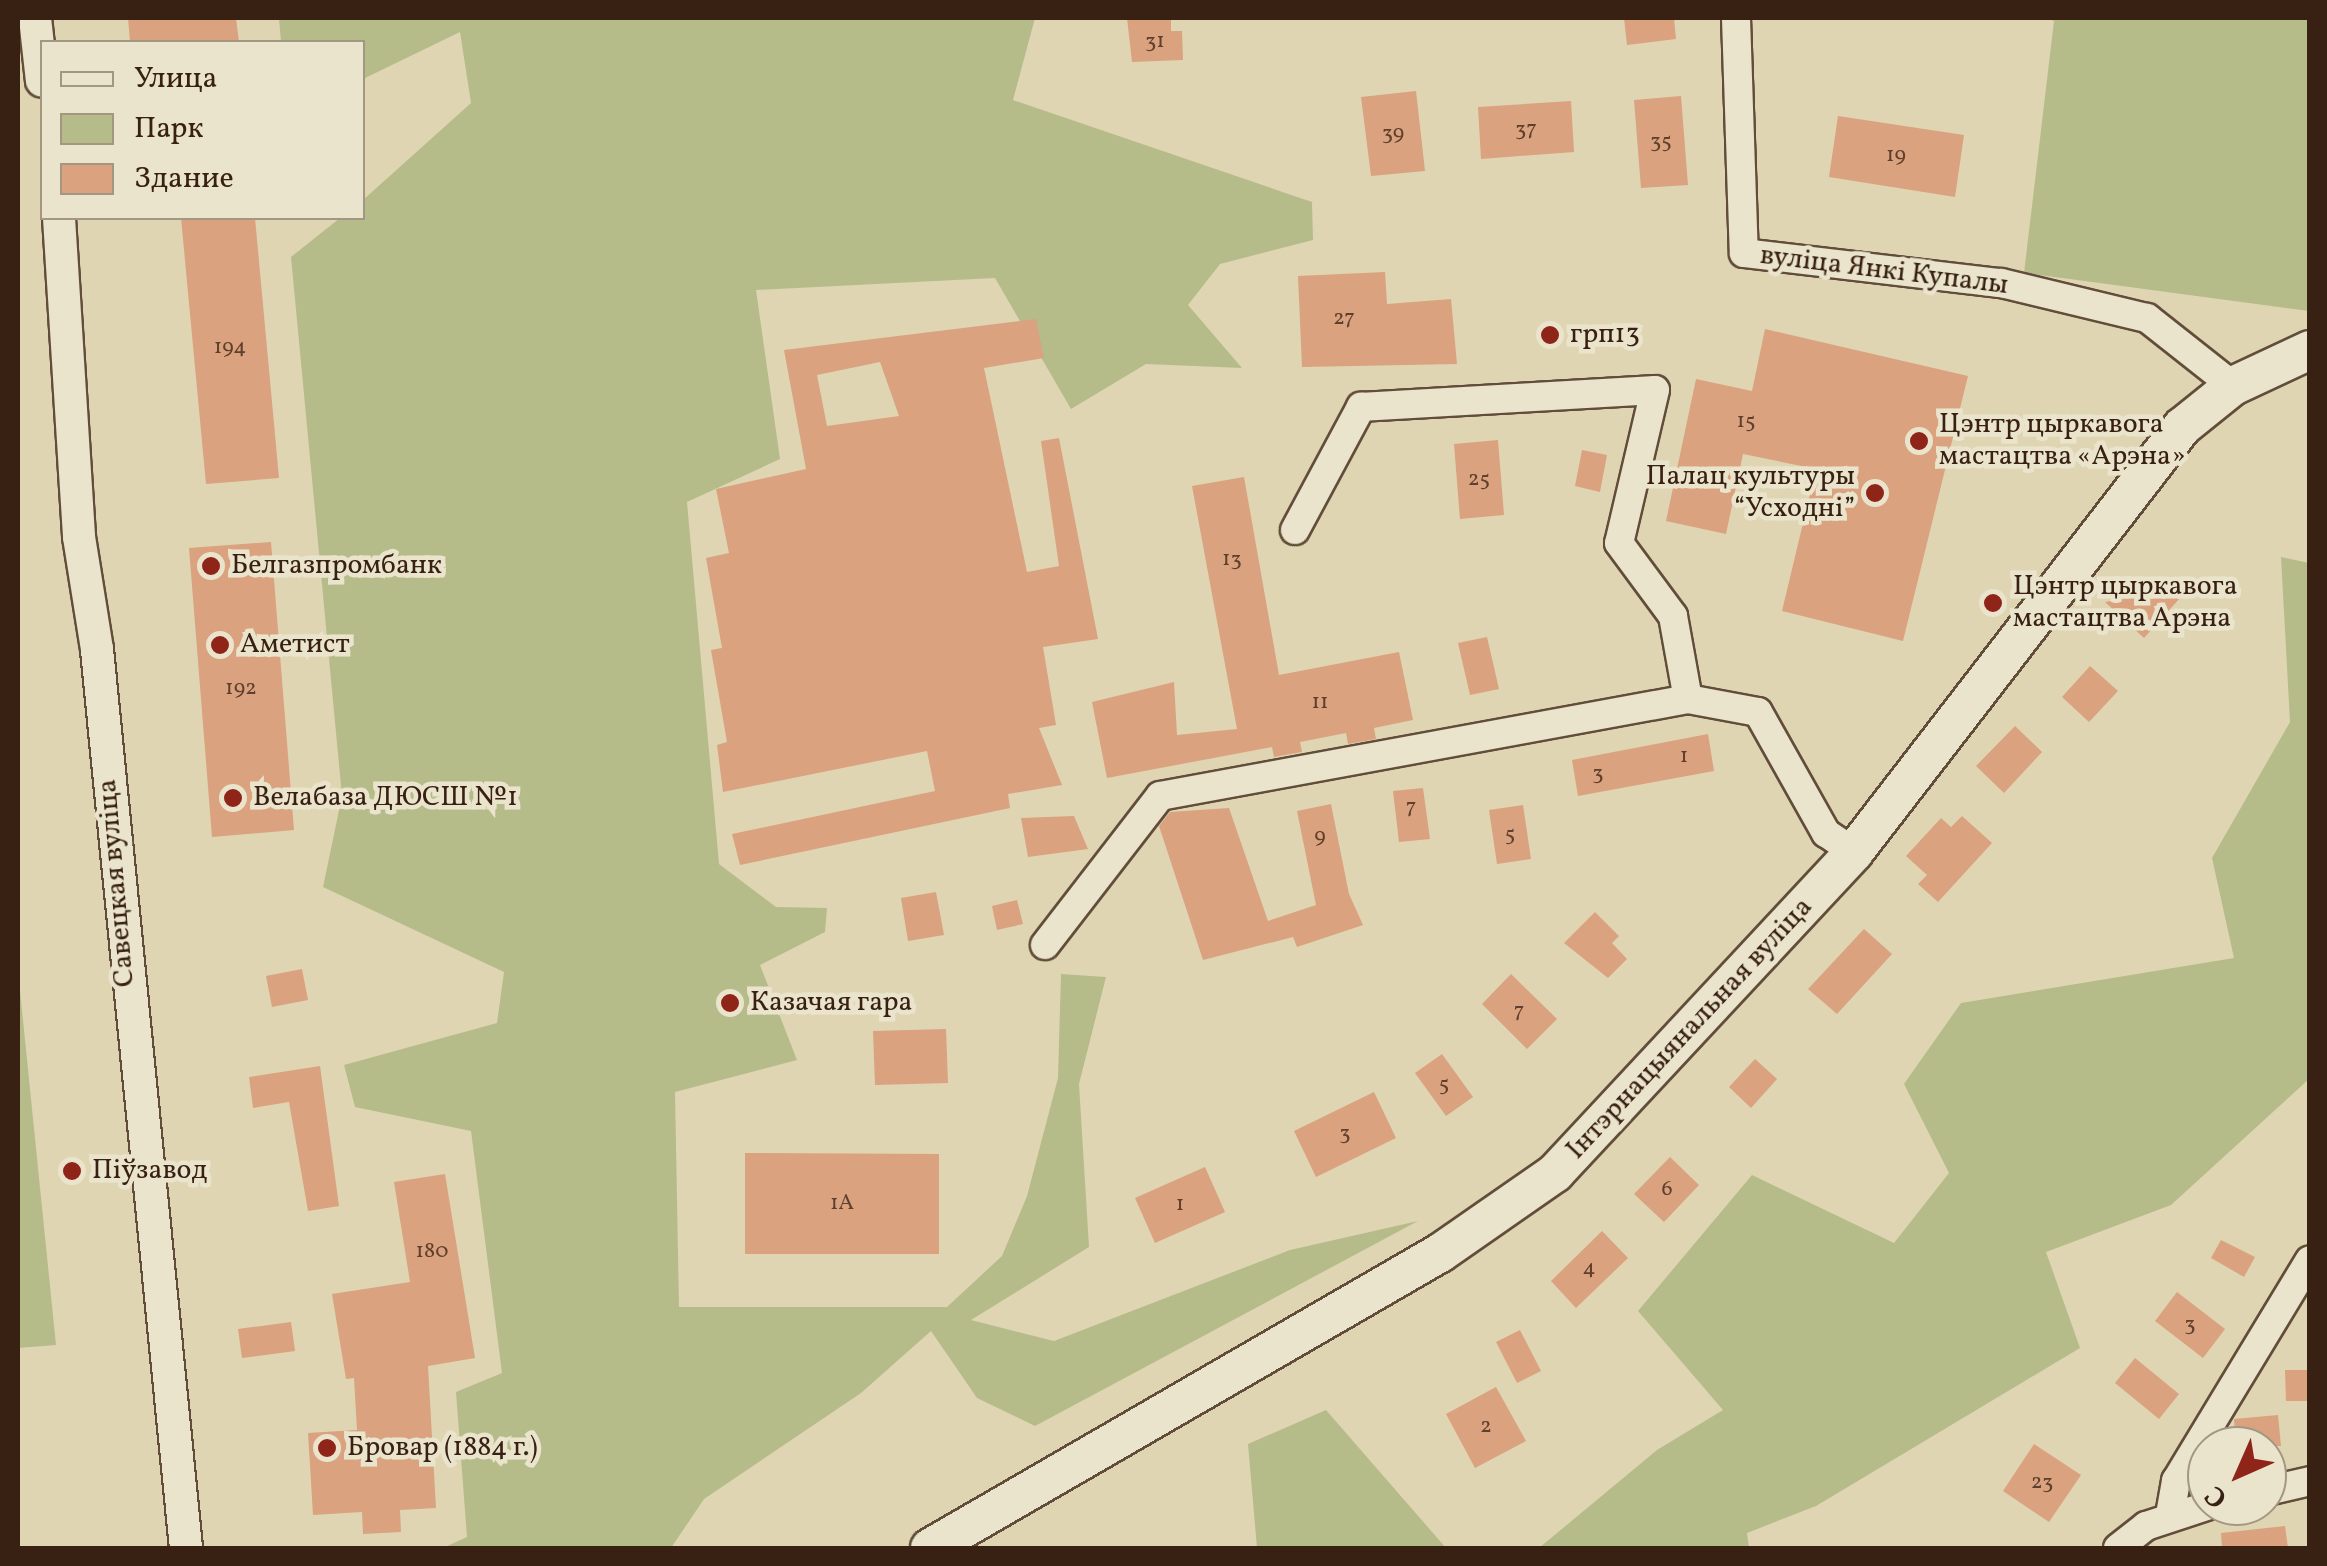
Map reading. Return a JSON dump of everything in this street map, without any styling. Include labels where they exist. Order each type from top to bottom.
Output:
[{"type":"main road","name":"Інтэрнацыянальная вуліца","points":[[930,1548],[1500,1215],[1604,1127],[1854,852],[2182,428],[2233,386],[2310,350]]},
{"type":"street","points":[[34,18],[40,65]]},
{"type":"street","name":"вуліца Янкі Купалы","points":[[1736,18],[1744,253],[2001,284],[2146,318],[2233,386]]},
{"type":"street","name":"Савецкая вуліца","points":[[60,220],[79,537],[97,650],[186,1548]]},
{"type":"street","points":[[1295,530],[1360,407],[1655,390],[1619,543],[1673,616],[1688,699]]},
{"type":"street","points":[[1045,944],[1160,796],[1688,699],[1758,712],[1826,833],[1854,852]]},
{"type":"street","points":[[2170,1515],[2176,1481],[2310,1260]]},
{"type":"street","points":[[2118,1548],[2170,1515],[2187,1511]]},
{"type":"green space","points":[[279,18],[1035,18],[1013,100],[1312,202],[1313,240],[1220,264],[1188,305],[1242,368],[1146,364],[1071,409],[995,278],[756,290],[780,459],[687,502],[719,864],[776,907],[827,908],[825,932],[760,965],[797,1060],[675,1092],[679,1307],[947,1307],[1002,1256],[1027,1196],[1058,1078],[1061,974],[1106,977],[1079,1084],[1089,1247],[971,1320],[1054,1341],[1290,1250],[1418,1221],[1035,1426],[977,1398],[931,1331],[861,1393],[704,1499],[671,1548],[443,1548],[467,1537],[456,1392],[502,1373],[471,1131],[355,1107],[344,1065],[497,1023],[504,972],[323,887],[342,796],[291,257],[337,220],[365,220],[365,198],[471,103],[460,32],[365,78],[365,40],[281,40]]},
{"type":"green space","points":[[2047,18],[2309,18],[2309,311],[2024,273],[2054,21]]},
{"type":"green space","points":[[2281,557],[2309,563],[2309,1079],[2171,1205],[2046,1252],[2080,1348],[1816,1506],[1747,1533],[1749,1548],[1539,1548],[1657,1450],[1723,1410],[1638,1311],[1752,1175],[1894,1243],[1949,1173],[1904,1084],[1961,1003],[2234,958],[2212,858],[2290,722]]},
{"type":"green space","points":[[18,971],[56,1345],[18,1348]]},
{"type":"green space","points":[[1326,1410],[1446,1548],[1257,1548],[1248,1444]]},
{"type":"building","points":[[128,18],[236,18],[239,40],[130,40]]},
{"type":"building","points":[[1127,18],[1171,18],[1171,31],[1182,31],[1183,60],[1132,62]]},
{"type":"building","points":[[1624,18],[1674,18],[1676,39],[1627,45]]},
{"type":"building","points":[[1416,91],[1425,171],[1371,176],[1361,97]]},
{"type":"building","points":[[1681,96],[1688,185],[1641,188],[1634,100]]},
{"type":"building","points":[[1571,101],[1574,152],[1481,159],[1478,107]]},
{"type":"building","points":[[1838,116],[1964,135],[1955,197],[1829,177]]},
{"type":"building","points":[[181,220],[255,220],[279,478],[206,484]]},
{"type":"building","points":[[1385,272],[1387,304],[1451,299],[1457,364],[1302,367],[1298,276]]},
{"type":"building","points":[[1036,319],[1044,358],[984,368],[1027,572],[1059,566],[1041,441],[1059,438],[1098,639],[1043,647],[1056,725],[1039,728],[1062,785],[1008,794],[1010,808],[740,865],[732,834],[935,791],[927,751],[723,792],[717,745],[727,742],[711,650],[722,648],[706,558],[729,553],[716,489],[806,469],[784,350]],"holes":[[[880,362],[899,416],[827,426],[817,375]]]},
{"type":"building","name":"Палац культуры “Усходні”","points":[[1765,329],[1968,376],[1903,641],[1782,611],[1816,469],[1743,454],[1726,534],[1666,521],[1696,379],[1752,391]]},
{"type":"building","points":[[1498,440],[1504,515],[1460,519],[1454,444]]},
{"type":"building","points":[[1582,450],[1607,455],[1600,492],[1575,486]]},
{"type":"building","points":[[1244,477],[1279,675],[1399,652],[1413,720],[1374,728],[1376,739],[1348,744],[1346,733],[1300,742],[1302,752],[1274,757],[1272,747],[1107,778],[1092,702],[1174,682],[1177,735],[1237,729],[1192,486]]},
{"type":"building","points":[[271,542],[294,830],[212,837],[189,548]]},
{"type":"building","points":[[2158,577],[2180,598],[2144,638],[2105,602],[2141,596]]},
{"type":"building","points":[[1487,637],[1499,689],[1470,695],[1458,643]]},
{"type":"building","points":[[2090,666],[2118,691],[2089,722],[2062,697]]},
{"type":"building","points":[[2015,726],[2042,752],[2004,793],[1976,766]]},
{"type":"building","points":[[1708,734],[1714,771],[1578,796],[1572,760]]},
{"type":"building","points":[[1423,788],[1430,839],[1399,842],[1393,791]]},
{"type":"building","points":[[1331,804],[1349,894],[1363,925],[1297,947],[1293,937],[1203,960],[1159,826],[1170,812],[1229,808],[1268,921],[1316,905],[1297,811]]},
{"type":"building","points":[[1523,805],[1531,859],[1497,864],[1489,810]]},
{"type":"building","points":[[1074,816],[1088,849],[1028,857],[1021,818]]},
{"type":"building","points":[[1962,816],[1992,843],[1938,902],[1918,884],[1927,875],[1906,856],[1941,818],[1951,827]]},
{"type":"building","points":[[936,892],[944,935],[908,941],[901,898]]},
{"type":"building","points":[[1017,900],[1023,924],[997,930],[992,906]]},
{"type":"building","points":[[1595,912],[1619,936],[1612,943],[1627,959],[1608,978],[1564,943]]},
{"type":"building","points":[[1864,929],[1892,954],[1837,1014],[1808,989]]},
{"type":"building","points":[[302,969],[308,1000],[272,1007],[266,976]]},
{"type":"building","points":[[1511,974],[1557,1019],[1527,1049],[1482,1004]]},
{"type":"building","points":[[946,1029],[948,1083],[875,1085],[873,1031]]},
{"type":"building","points":[[1442,1054],[1473,1097],[1446,1116],[1415,1073]]},
{"type":"building","points":[[1755,1059],[1777,1079],[1751,1108],[1729,1087]]},
{"type":"building","points":[[320,1066],[339,1206],[308,1211],[289,1102],[253,1108],[249,1077]]},
{"type":"building","points":[[1374,1092],[1396,1138],[1316,1177],[1294,1131]]},
{"type":"building","points":[[745,1153],[939,1154],[939,1254],[745,1254]]},
{"type":"building","points":[[1670,1157],[1699,1185],[1664,1222],[1634,1194]]},
{"type":"building","points":[[1205,1167],[1225,1212],[1155,1243],[1135,1198]]},
{"type":"building","points":[[445,1174],[475,1358],[428,1366],[436,1508],[400,1510],[401,1532],[363,1534],[362,1512],[313,1515],[308,1433],[357,1430],[354,1378],[346,1379],[332,1294],[410,1282],[394,1182]]},
{"type":"building","points":[[1602,1231],[1628,1258],[1576,1308],[1551,1281]]},
{"type":"building","points":[[2221,1240],[2255,1257],[2244,1277],[2211,1258]]},
{"type":"building","points":[[2177,1292],[2225,1329],[2203,1358],[2155,1321]]},
{"type":"building","points":[[291,1322],[295,1351],[242,1358],[238,1329]]},
{"type":"building","points":[[1520,1330],[1541,1371],[1517,1383],[1496,1342]]},
{"type":"building","points":[[2135,1358],[2179,1394],[2159,1419],[2115,1383]]},
{"type":"building","points":[[2285,1370],[2310,1370],[2310,1401],[2286,1401]]},
{"type":"building","points":[[1496,1387],[1526,1441],[1475,1468],[1446,1414]]},
{"type":"building","points":[[2278,1415],[2279,1426],[2235,1426],[2234,1419]]},
{"type":"building","points":[[2034,1444],[2081,1475],[2049,1522],[2003,1491]]},
{"type":"building","points":[[2285,1526],[2288,1548],[2222,1548],[2221,1533]]},
{"type":"place","name":"грп13","points":[[1550,335]]},
{"type":"place","name":"Цэнтр цыркавога мастацтва «Арэна»","points":[[1919,441]]},
{"type":"place","name":"Палац культуры “Усходні”","points":[[1875,493]]},
{"type":"place","name":"Белгазпромбанк","points":[[211,566]]},
{"type":"place","name":"Цэнтр цыркавога мастацтва Арэна","points":[[1993,603]]},
{"type":"place","name":"Аметист","points":[[220,645]]},
{"type":"place","name":"Велабаза ДЮСШ №1","points":[[233,798]]},
{"type":"place","name":"Казачая гара","points":[[730,1003]]},
{"type":"place","name":"Піўзавод","points":[[72,1171]]},
{"type":"place","name":"Бровар (1884 г.)","points":[[327,1448]]}]
